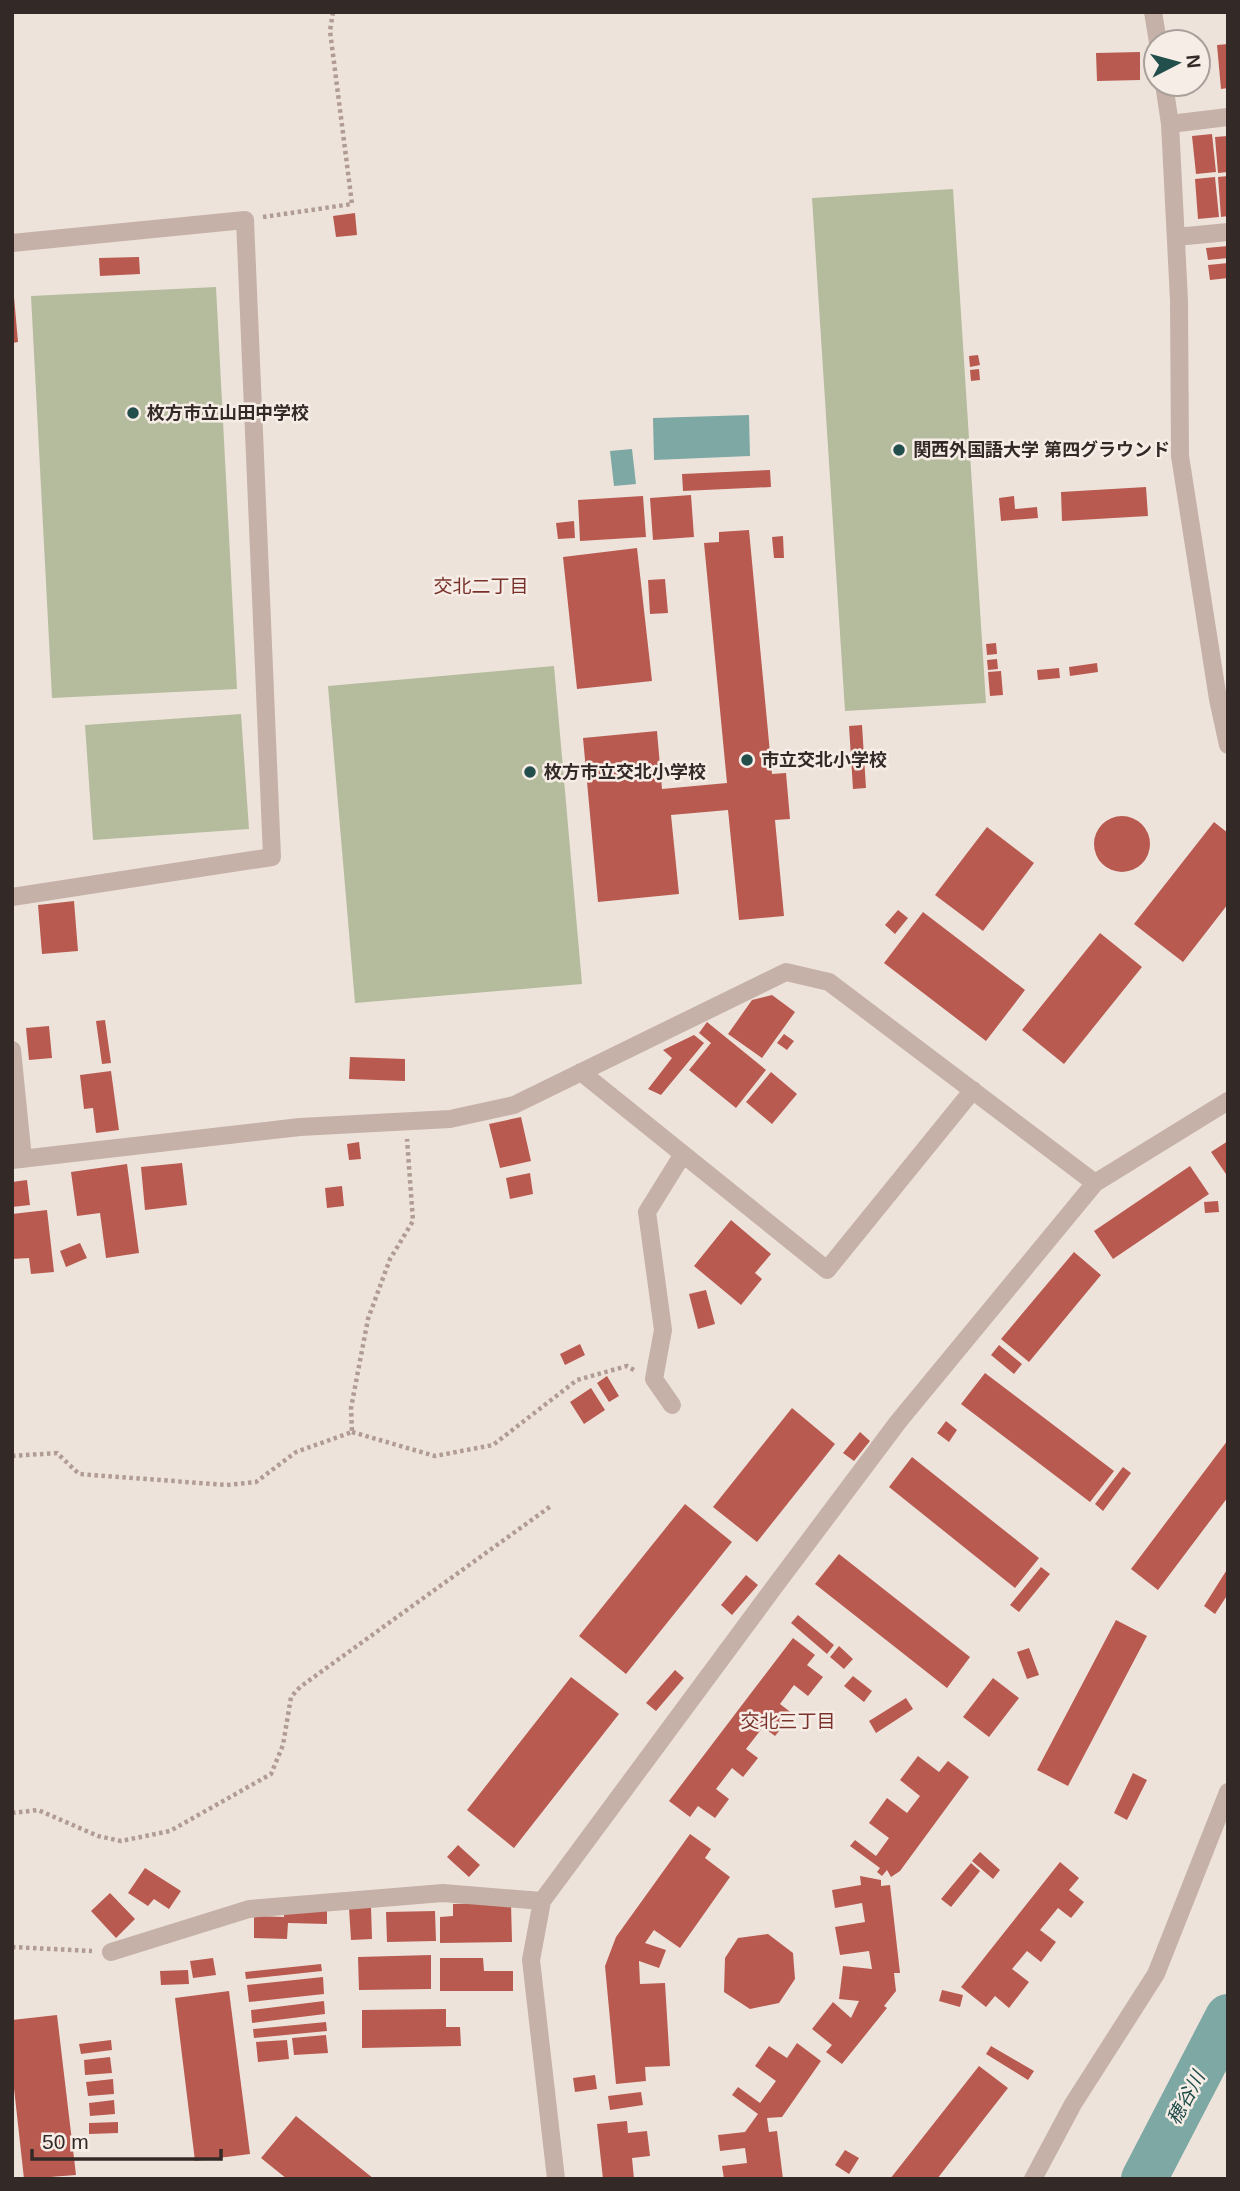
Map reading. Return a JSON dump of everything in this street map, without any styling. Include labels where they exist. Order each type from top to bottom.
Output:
[{"type":"street","points":[[1166,98],[1170,124],[1179,300],[1180,456],[1218,699],[1228,745]]},
{"type":"street","points":[[1170,124],[1228,117]]},
{"type":"street","points":[[12,243],[245,220],[272,858],[12,897]]},
{"type":"street","points":[[1175,237],[1228,232]]},
{"type":"street","points":[[12,1051],[18,1159],[300,1127],[450,1119],[514,1105],[786,972],[829,982],[1095,1183]]},
{"type":"street","points":[[581,1072],[827,1270],[973,1090]]},
{"type":"street","points":[[556,2179],[531,1961],[542,1901],[898,1422],[1095,1183],[1228,1101]]},
{"type":"street","points":[[671,1405],[654,1379],[663,1330],[648,1212],[683,1154]]},
{"type":"street","points":[[1033,2179],[1073,2104],[1156,1974],[1228,1792]]},
{"type":"street","points":[[111,1952],[249,1909],[443,1892],[542,1901]]},
{"type":"path","points":[[245,220],[352,204],[330,31],[333,12]]},
{"type":"path","points":[[352,1432],[351,1408],[368,1319],[390,1259],[413,1221],[405,1121]]},
{"type":"path","points":[[12,1456],[57,1453],[79,1474],[227,1485],[256,1482],[296,1452],[352,1432],[435,1456],[493,1445],[577,1380],[627,1366],[654,1379]]},
{"type":"path","points":[[12,1813],[38,1810],[98,1836],[121,1840],[170,1831],[271,1774],[283,1745],[291,1697],[300,1686],[551,1506]]},
{"type":"path","points":[[12,1947],[111,1952]]},
{"type":"green space","name":"関西外国語大学 第四グラウンド","points":[[953,189],[986,703],[845,711],[812,198]]},
{"type":"green space","points":[[216,287],[237,689],[52,698],[31,296]]},
{"type":"green space","points":[[554,666],[582,984],[355,1003],[328,686]]},
{"type":"green space","points":[[241,714],[249,829],[93,840],[85,725]]},
{"type":"water","points":[[749,415],[750,456],[654,460],[653,418]]},
{"type":"water","points":[[632,449],[636,484],[614,486],[610,451]]},
{"type":"building","points":[[1228,44],[1228,88],[1221,89],[1217,45]]},
{"type":"building","points":[[1140,52],[1140,80],[1097,81],[1096,53]]},
{"type":"building","points":[[1212,134],[1216,172],[1196,174],[1192,136]]},
{"type":"building","points":[[1228,136],[1228,172],[1218,173],[1215,137]]},
{"type":"building","points":[[1228,176],[1228,216],[1221,217],[1218,177]]},
{"type":"building","points":[[1215,177],[1219,217],[1198,219],[1195,179]]},
{"type":"building","points":[[355,213],[357,235],[336,237],[333,216]]},
{"type":"building","points":[[1228,246],[1228,258],[1208,260],[1206,248]]},
{"type":"building","points":[[139,257],[140,274],[100,276],[99,258]]},
{"type":"building","points":[[1228,263],[1228,278],[1210,280],[1208,265]]},
{"type":"building","points":[[12,297],[18,342],[12,343]]},
{"type":"building","points":[[978,355],[980,365],[970,367],[969,356]]},
{"type":"building","points":[[979,369],[980,380],[971,381],[970,370]]},
{"type":"building","points":[[770,470],[771,487],[683,491],[682,474]]},
{"type":"building","points":[[1146,487],[1148,516],[1062,521],[1061,492]]},
{"type":"building","points":[[691,495],[694,537],[653,540],[650,498]]},
{"type":"building","points":[[643,496],[646,537],[580,541],[578,500]]},
{"type":"building","points":[[1014,496],[1015,509],[1037,507],[1038,518],[1001,521],[999,498]]},
{"type":"building","points":[[574,521],[575,538],[558,539],[556,523]]},
{"type":"building","points":[[749,530],[772,774],[786,773],[790,819],[775,820],[784,916],[739,920],[728,810],[671,815],[679,894],[598,902],[583,738],[657,731],[662,789],[727,783],[704,543],[719,542],[719,532]]},
{"type":"building","points":[[783,536],[784,558],[774,558],[772,537]]},
{"type":"building","points":[[637,548],[652,681],[577,689],[563,557]]},
{"type":"building","points":[[665,579],[668,613],[650,614],[648,580]]},
{"type":"building","points":[[996,643],[997,654],[987,655],[986,644]]},
{"type":"building","points":[[997,659],[998,669],[988,670],[987,660]]},
{"type":"building","points":[[1097,663],[1098,672],[1070,676],[1069,667]]},
{"type":"building","points":[[1059,668],[1060,678],[1038,680],[1037,670]]},
{"type":"building","points":[[1001,671],[1003,695],[990,696],[988,672]]},
{"type":"building","points":[[862,725],[866,788],[853,789],[849,726]]},
{"type":"building","points":[[1117,816],[1127,816],[1142,824],[1148,833],[1148,855],[1142,864],[1127,872],[1117,872],[1099,860],[1094,849],[1094,839],[1106,821]]},
{"type":"building","points":[[1214,822],[1228,833],[1228,904],[1183,962],[1134,924]]},
{"type":"building","points":[[987,827],[1034,863],[983,931],[935,895]]},
{"type":"building","points":[[74,901],[78,951],[42,954],[38,905]]},
{"type":"building","points":[[898,910],[908,918],[895,934],[885,925]]},
{"type":"building","points":[[923,912],[1025,990],[986,1041],[884,963]]},
{"type":"building","points":[[1100,933],[1142,967],[1064,1064],[1022,1030]]},
{"type":"building","points":[[772,995],[795,1012],[762,1058],[728,1034],[752,1000]]},
{"type":"building","points":[[105,1020],[111,1063],[102,1064],[96,1021]]},
{"type":"building","points":[[707,1022],[766,1070],[736,1108],[689,1070],[711,1043],[699,1033]]},
{"type":"building","points":[[49,1026],[52,1058],[29,1060],[26,1028]]},
{"type":"building","points":[[784,1034],[794,1041],[787,1050],[777,1043]]},
{"type":"building","points":[[694,1035],[704,1043],[661,1095],[648,1089],[672,1058],[663,1050]]},
{"type":"building","points":[[350,1057],[405,1059],[405,1081],[349,1079]]},
{"type":"building","points":[[111,1071],[119,1130],[96,1133],[93,1108],[84,1109],[80,1075]]},
{"type":"building","points":[[771,1072],[797,1094],[772,1124],[746,1102]]},
{"type":"building","points":[[521,1117],[531,1161],[500,1168],[489,1124]]},
{"type":"building","points":[[1228,1141],[1228,1177],[1211,1152]]},
{"type":"building","points":[[359,1142],[361,1159],[349,1160],[347,1144]]},
{"type":"building","points":[[182,1163],[187,1205],[145,1210],[141,1167]]},
{"type":"building","points":[[127,1164],[139,1253],[106,1258],[100,1213],[77,1216],[71,1172]]},
{"type":"building","points":[[1190,1166],[1209,1194],[1113,1259],[1094,1231]]},
{"type":"building","points":[[530,1173],[533,1194],[510,1199],[506,1178]]},
{"type":"building","points":[[27,1180],[30,1205],[12,1207],[12,1182]]},
{"type":"building","points":[[342,1186],[344,1206],[327,1208],[325,1188]]},
{"type":"building","points":[[1218,1201],[1219,1212],[1205,1213],[1204,1202]]},
{"type":"building","points":[[47,1210],[54,1272],[31,1274],[29,1258],[12,1259],[12,1214]]},
{"type":"building","points":[[731,1220],[771,1254],[755,1273],[762,1279],[741,1305],[694,1266]]},
{"type":"building","points":[[80,1243],[87,1258],[66,1267],[60,1251]]},
{"type":"building","points":[[1074,1252],[1101,1275],[1029,1362],[1001,1339]]},
{"type":"building","points":[[706,1290],[715,1324],[698,1329],[689,1294]]},
{"type":"building","points":[[580,1344],[585,1355],[565,1365],[560,1354]]},
{"type":"building","points":[[999,1345],[1022,1364],[1014,1374],[991,1355]]},
{"type":"building","points":[[985,1373],[1114,1471],[1090,1502],[961,1404]]},
{"type":"building","points":[[607,1376],[619,1396],[609,1402],[597,1383]]},
{"type":"building","points":[[591,1388],[605,1410],[584,1424],[570,1402]]},
{"type":"building","points":[[792,1408],[835,1444],[757,1542],[713,1507]]},
{"type":"building","points":[[946,1421],[957,1430],[949,1442],[937,1433]]},
{"type":"building","points":[[860,1432],[870,1441],[854,1461],[843,1453]]},
{"type":"building","points":[[1228,1440],[1228,1497],[1158,1590],[1131,1569]]},
{"type":"building","points":[[912,1457],[1039,1558],[1015,1588],[889,1487]]},
{"type":"building","points":[[1123,1467],[1131,1473],[1103,1511],[1095,1504]]},
{"type":"building","points":[[685,1504],[732,1542],[626,1674],[579,1636]]},
{"type":"building","points":[[839,1554],[970,1657],[947,1688],[815,1584]]},
{"type":"building","points":[[1041,1567],[1050,1574],[1019,1612],[1010,1605]]},
{"type":"building","points":[[1228,1568],[1228,1594],[1215,1614],[1204,1606]]},
{"type":"building","points":[[746,1575],[758,1585],[732,1615],[721,1605]]},
{"type":"building","points":[[798,1615],[834,1645],[827,1654],[791,1623]]},
{"type":"building","points":[[1116,1620],[1147,1636],[1068,1786],[1037,1770]]},
{"type":"building","points":[[793,1638],[815,1655],[807,1665],[823,1677],[808,1696],[794,1685],[780,1704],[793,1714],[775,1736],[763,1727],[746,1749],[758,1758],[743,1777],[732,1768],[716,1789],[729,1799],[715,1818],[698,1806],[690,1817],[669,1801]]},
{"type":"building","points":[[839,1646],[853,1659],[844,1669],[830,1657]]},
{"type":"building","points":[[1029,1648],[1039,1675],[1027,1679],[1017,1652]]},
{"type":"building","points":[[675,1670],[684,1678],[656,1711],[646,1703]]},
{"type":"building","points":[[853,1676],[872,1691],[864,1702],[844,1686]]},
{"type":"building","points":[[571,1677],[619,1714],[514,1848],[467,1810]]},
{"type":"building","points":[[993,1678],[1019,1698],[989,1737],[963,1717]]},
{"type":"building","points":[[906,1698],[913,1709],[876,1733],[869,1721]]},
{"type":"building","points":[[918,1756],[939,1772],[948,1761],[969,1777],[900,1871],[891,1877],[887,1870],[882,1876],[877,1872],[880,1868],[850,1846],[855,1840],[876,1856],[889,1838],[869,1823],[887,1798],[907,1813],[920,1796],[900,1780]]},
{"type":"building","points":[[1133,1773],[1147,1780],[1127,1820],[1114,1813]]},
{"type":"building","points":[[690,1834],[711,1849],[705,1858],[730,1877],[680,1948],[654,1930],[645,1943],[666,1950],[659,1968],[639,1961],[640,1984],[665,1983],[670,2066],[645,2067],[646,2081],[616,2084],[605,1966],[616,1937]]},
{"type":"building","points":[[458,1845],[480,1865],[469,1877],[447,1857]]},
{"type":"building","points":[[980,1852],[1000,1870],[993,1879],[972,1861]]},
{"type":"building","points":[[1060,1862],[1079,1878],[1069,1890],[1084,1902],[1071,1918],[1058,1908],[1040,1930],[1056,1942],[1041,1962],[1027,1951],[1012,1969],[1029,1982],[1009,2008],[995,1996],[986,2007],[961,1987]]},
{"type":"building","points":[[971,1863],[980,1871],[951,1907],[941,1899]]},
{"type":"building","points":[[145,1868],[181,1891],[169,1909],[154,1899],[148,1906],[128,1893]]},
{"type":"building","points":[[860,1876],[881,1880],[881,1886],[890,1885],[900,1973],[894,1973],[896,1991],[884,2006],[887,2008],[842,2064],[826,2052],[832,2045],[812,2029],[833,2002],[851,2018],[859,2001],[839,1999],[843,1966],[872,1969],[869,1951],[840,1955],[835,1927],[865,1922],[862,1903],[835,1908],[832,1890],[861,1885]]},
{"type":"building","points":[[110,1893],[135,1919],[116,1938],[91,1911]]},
{"type":"building","points":[[511,1903],[512,1942],[440,1943],[440,1917],[453,1916],[453,1904]]},
{"type":"building","points":[[371,1907],[372,1939],[351,1940],[349,1908]]},
{"type":"building","points":[[284,1910],[327,1911],[327,1924],[288,1923],[287,1939],[254,1938],[254,1916],[284,1917]]},
{"type":"building","points":[[435,1911],[436,1941],[387,1942],[386,1912]]},
{"type":"building","points":[[768,1934],[793,1953],[795,1979],[779,2003],[750,2009],[724,1992],[725,1958],[738,1938]]},
{"type":"building","points":[[431,1955],[431,1989],[359,1990],[358,1957]]},
{"type":"building","points":[[213,1958],[216,1975],[193,1978],[190,1961]]},
{"type":"building","points":[[440,1958],[483,1958],[484,1971],[513,1971],[513,1991],[440,1991]]},
{"type":"building","points":[[321,1964],[322,1971],[246,1979],[245,1972]]},
{"type":"building","points":[[188,1970],[189,1984],[161,1985],[160,1971]]},
{"type":"building","points":[[323,1977],[324,1994],[249,2002],[247,1985]]},
{"type":"building","points":[[942,1990],[963,1995],[960,2007],[939,2001]]},
{"type":"building","points":[[229,1991],[250,2154],[195,2161],[175,1998]]},
{"type":"building","points":[[324,2001],[325,2014],[252,2023],[251,2010]]},
{"type":"building","points":[[446,2009],[446,2027],[460,2027],[461,2046],[362,2048],[362,2010]]},
{"type":"building","points":[[57,2015],[76,2175],[24,2179],[12,2070],[12,2020]]},
{"type":"building","points":[[326,2022],[327,2031],[254,2038],[253,2029]]},
{"type":"building","points":[[326,2035],[328,2053],[294,2055],[292,2038]]},
{"type":"building","points":[[111,2040],[112,2050],[81,2054],[79,2044]]},
{"type":"building","points":[[287,2040],[289,2059],[258,2062],[256,2042]]},
{"type":"building","points":[[797,2043],[821,2061],[782,2117],[767,2118],[769,2132],[777,2131],[783,2179],[724,2179],[722,2166],[747,2163],[745,2148],[720,2151],[718,2135],[745,2132],[758,2114],[732,2095],[738,2087],[760,2103],[776,2081],[755,2066],[769,2046],[787,2058]]},
{"type":"building","points":[[991,2046],[1034,2071],[1028,2080],[986,2054]]},
{"type":"building","points":[[110,2057],[112,2073],[85,2075],[84,2060]]},
{"type":"building","points":[[979,2066],[1008,2088],[937,2179],[890,2179]]},
{"type":"building","points":[[595,2075],[597,2089],[575,2092],[573,2078]]},
{"type":"building","points":[[113,2079],[114,2094],[88,2096],[86,2082]]},
{"type":"building","points":[[641,2092],[643,2105],[610,2110],[608,2096]]},
{"type":"building","points":[[114,2100],[115,2114],[90,2116],[89,2103]]},
{"type":"building","points":[[296,2116],[374,2179],[287,2179],[261,2158]]},
{"type":"building","points":[[627,2121],[628,2133],[647,2131],[650,2156],[632,2158],[634,2179],[603,2179],[597,2124]]},
{"type":"building","points":[[118,2122],[118,2133],[89,2134],[89,2123]]},
{"type":"building","points":[[845,2150],[859,2158],[849,2174],[835,2165]]},
{"type":"waterway","name":"穂谷川","points":[[1144,2179],[1228,2017]]},
{"type":"place","name":"枚方市立山田中学校","points":[[133,413]]},
{"type":"place","name":"関西外国語大学 第四グラウンド","points":[[899,450]]},
{"type":"place","name":"市立交北小学校","points":[[747,760]]},
{"type":"place","name":"枚方市立交北小学校","points":[[530,772]]},
{"type":"district","name":"交北二丁目","points":[[481,586]]},
{"type":"district","name":"交北三丁目","points":[[788,1721]]}]
